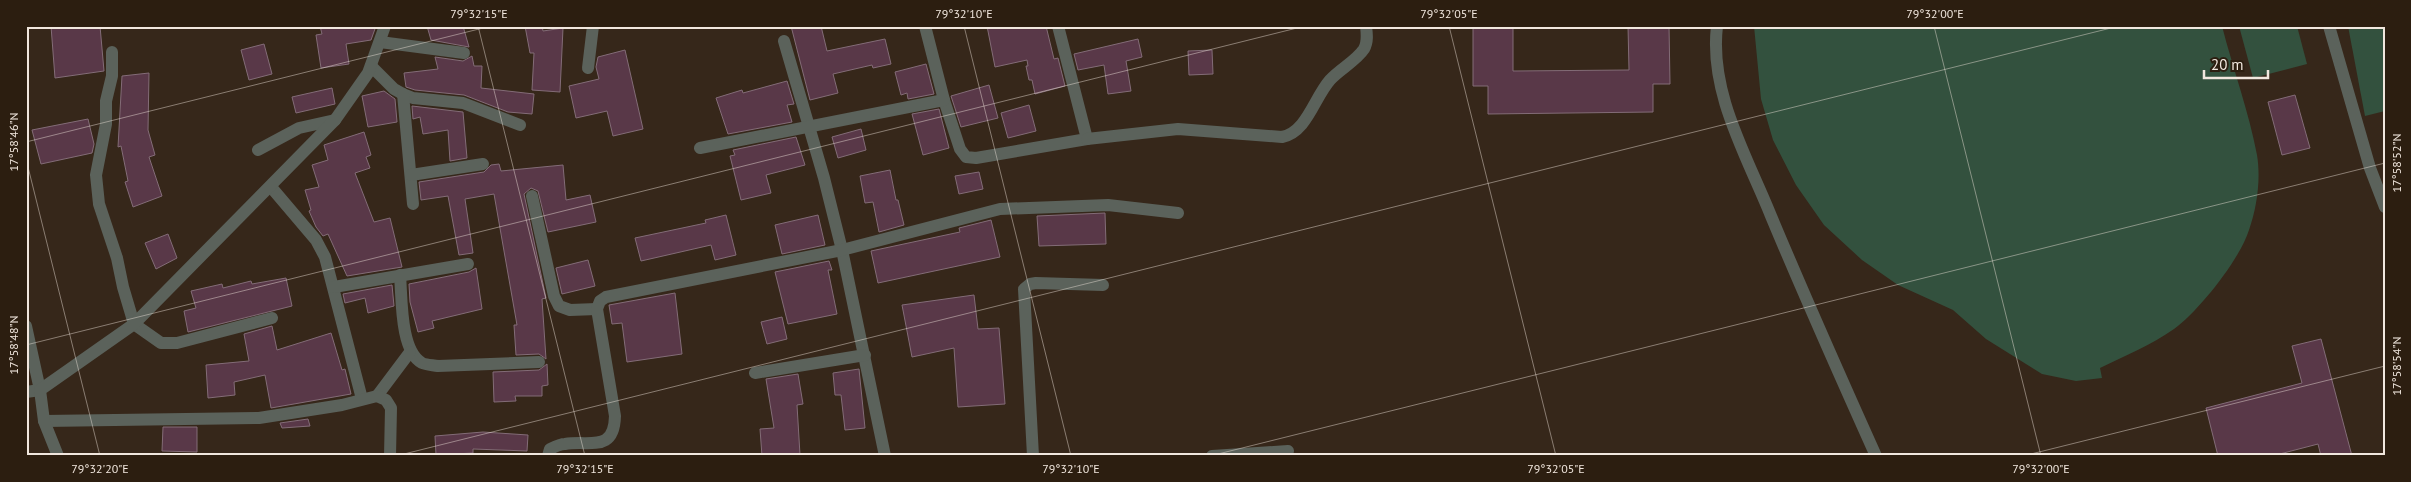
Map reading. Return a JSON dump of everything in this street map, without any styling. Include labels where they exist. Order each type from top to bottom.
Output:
[{"type":"street","points":[[26,392],[40,390],[134,324],[271,187],[335,120],[371,66],[385,26]]},
{"type":"street","points":[[588,68],[593,26]]},
{"type":"street","points":[[925,26],[944,100],[960,149],[966,157],[976,158],[1087,139],[1178,129],[1282,137],[1291,135],[1301,125],[1324,87],[1364,48],[1367,38],[1366,26]]},
{"type":"street","points":[[1058,26],[1087,139]]},
{"type":"street","points":[[1718,26],[1714,50],[1723,100],[1805,297],[1876,456]]},
{"type":"street","points":[[2329,26],[2370,168],[2385,207]]},
{"type":"street","points":[[784,41],[807,127],[824,178],[842,250],[886,456]]},
{"type":"street","points":[[380,42],[464,53]]},
{"type":"street","points":[[112,52],[112,76],[106,101],[106,124],[96,175],[99,204],[117,258],[134,324],[161,343],[177,342],[272,318]]},
{"type":"street","points":[[371,66],[394,89],[413,98],[463,103],[520,125]]},
{"type":"street","points":[[403,94],[413,204]]},
{"type":"street","points":[[700,148],[944,100]]},
{"type":"street","points":[[258,150],[299,128],[335,120]]},
{"type":"street","points":[[411,175],[483,164]]},
{"type":"street","points":[[271,187],[316,240],[325,257],[362,399]]},
{"type":"street","points":[[532,196],[554,296],[559,306],[570,310],[598,309]]},
{"type":"street","points":[[548,456],[550,449],[564,444],[596,444],[608,438],[615,430],[615,416],[598,309],[600,301],[606,297],[842,250],[1000,209],[1108,205],[1178,212]]},
{"type":"street","points":[[334,287],[468,264]]},
{"type":"street","points":[[400,275],[406,339],[410,352],[423,364],[438,366],[539,362]]},
{"type":"street","points":[[1033,456],[1024,290],[1030,284],[1036,283],[1103,285]]},
{"type":"street","points":[[26,326],[40,390],[44,421],[58,456]]},
{"type":"street","points":[[377,396],[410,352]]},
{"type":"street","points":[[755,373],[865,356]]},
{"type":"street","points":[[44,421],[259,418],[342,405],[377,396],[386,400],[391,408],[390,456]]},
{"type":"street","points":[[1212,456],[1288,451]]},
{"type":"green space","points":[[1754,26],[2222,26],[2250,123],[2258,164],[2256,202],[2252,221],[2244,242],[2218,284],[2184,321],[2156,340],[2100,368],[2102,378],[2076,381],[2042,374],[1986,339],[1953,310],[1898,285],[1862,260],[1824,225],[1796,185],[1773,140],[1761,99]]},
{"type":"green space","points":[[2239,26],[2297,26],[2307,64],[2253,78]]},
{"type":"green space","points":[[2348,26],[2385,26],[2385,111],[2365,116]]},
{"type":"building","points":[[51,26],[100,26],[104,71],[55,78]]},
{"type":"building","points":[[320,26],[376,26],[371,40],[346,44],[349,64],[321,68],[316,35],[322,34]]},
{"type":"building","points":[[427,26],[463,26],[469,47],[431,40]]},
{"type":"building","points":[[525,26],[542,26],[543,31],[563,28],[560,92],[532,90],[534,53],[530,53]]},
{"type":"building","points":[[791,26],[821,26],[827,51],[885,39],[891,64],[873,68],[872,65],[833,74],[838,93],[810,100]]},
{"type":"building","points":[[987,26],[1046,26],[1054,59],[1058,58],[1065,86],[1035,94],[1032,80],[1029,80],[1026,66],[1028,66],[1027,60],[995,67]]},
{"type":"building","points":[[1473,26],[1513,26],[1513,71],[1629,70],[1628,26],[1669,26],[1670,84],[1653,84],[1653,112],[1488,114],[1488,86],[1473,86]]},
{"type":"building","points":[[1138,39],[1142,57],[1126,61],[1131,91],[1108,94],[1104,65],[1078,70],[1074,54]]},
{"type":"building","points":[[264,44],[272,74],[249,80],[241,50]]},
{"type":"building","points":[[625,50],[643,129],[613,136],[607,111],[576,118],[569,86],[599,79],[596,67],[598,57]]},
{"type":"building","points":[[1212,50],[1213,74],[1189,75],[1188,51]]},
{"type":"building","points":[[472,56],[474,66],[482,66],[481,88],[534,94],[532,114],[508,112],[464,95],[415,90],[406,87],[404,73],[438,69],[435,57],[463,61]]},
{"type":"building","points":[[926,64],[934,94],[908,99],[907,93],[901,95],[895,72]]},
{"type":"building","points":[[149,73],[148,130],[155,155],[149,157],[162,196],[133,207],[125,182],[128,181],[121,146],[118,147],[122,76]]},
{"type":"building","points":[[787,81],[794,104],[787,105],[792,122],[728,134],[716,98],[742,90],[743,93]]},
{"type":"building","points":[[989,85],[998,118],[961,127],[951,96]]},
{"type":"building","points":[[332,88],[335,104],[296,113],[292,97]]},
{"type":"building","points":[[384,91],[395,99],[397,122],[368,127],[362,96]]},
{"type":"building","points":[[2295,95],[2310,148],[2282,155],[2268,102]]},
{"type":"building","points":[[1029,105],[1036,131],[1008,138],[1001,113]]},
{"type":"building","points":[[412,106],[463,112],[467,158],[450,161],[448,130],[423,134],[420,117],[413,119]]},
{"type":"building","points":[[939,109],[949,148],[923,155],[912,114]]},
{"type":"building","points":[[88,119],[94,144],[92,153],[41,164],[32,130]]},
{"type":"building","points":[[861,129],[866,150],[838,158],[832,137]]},
{"type":"building","points":[[364,132],[371,155],[366,157],[370,168],[355,173],[374,222],[390,218],[402,267],[347,276],[328,234],[323,236],[316,227],[309,211],[311,210],[305,190],[319,187],[312,165],[328,160],[324,145]]},
{"type":"building","points":[[796,137],[805,165],[766,175],[771,193],[741,200],[730,156],[735,155],[733,150]]},
{"type":"building","points":[[499,164],[501,171],[563,165],[566,200],[590,195],[596,222],[548,232],[538,191],[531,188],[524,194],[546,298],[542,299],[546,359],[539,354],[516,355],[514,325],[517,325],[494,194],[465,199],[473,253],[459,255],[448,196],[421,200],[419,182],[484,172],[491,165]]},
{"type":"building","points":[[890,170],[896,200],[898,200],[904,225],[879,232],[873,202],[865,203],[860,176]]},
{"type":"building","points":[[979,172],[983,189],[959,194],[955,176]]},
{"type":"building","points":[[1105,213],[1106,244],[1039,246],[1037,216]]},
{"type":"building","points":[[726,215],[736,255],[715,260],[711,245],[641,261],[635,238],[706,223],[705,220]]},
{"type":"building","points":[[818,215],[825,245],[782,254],[775,225]]},
{"type":"building","points":[[991,220],[1000,257],[878,283],[871,251],[960,232],[959,228]]},
{"type":"building","points":[[168,234],[177,258],[156,269],[145,243]]},
{"type":"building","points":[[588,260],[595,286],[562,294],[556,268]]},
{"type":"building","points":[[829,261],[832,270],[828,270],[837,314],[788,324],[775,272]]},
{"type":"building","points":[[476,268],[482,309],[432,321],[434,328],[418,332],[410,302],[409,284],[469,272]]},
{"type":"building","points":[[286,278],[292,306],[188,332],[184,311],[196,308],[191,291],[222,284],[223,288],[251,281],[252,284]]},
{"type":"building","points":[[392,285],[394,306],[368,313],[365,298],[345,303],[343,294]]},
{"type":"building","points":[[675,293],[682,354],[627,362],[622,323],[612,324],[609,305]]},
{"type":"building","points":[[974,295],[978,329],[999,328],[1005,404],[958,407],[954,348],[912,357],[902,305]]},
{"type":"building","points":[[782,317],[787,339],[767,344],[761,322]]},
{"type":"building","points":[[272,326],[277,350],[331,333],[342,370],[345,369],[351,394],[271,408],[265,375],[234,382],[235,395],[208,398],[206,365],[249,361],[244,334]]},
{"type":"building","points":[[2321,339],[2352,456],[2321,456],[2318,444],[2272,456],[2218,456],[2206,408],[2302,383],[2292,346]]},
{"type":"building","points":[[547,364],[548,385],[542,386],[542,396],[515,396],[516,401],[494,402],[493,372],[539,370]]},
{"type":"building","points":[[859,369],[865,428],[845,430],[841,395],[835,395],[833,373]]},
{"type":"building","points":[[798,374],[803,404],[797,405],[800,455],[762,456],[760,429],[774,428],[766,379]]},
{"type":"building","points":[[308,419],[310,426],[282,428],[280,423]]},
{"type":"building","points":[[163,427],[197,427],[197,452],[162,451]]},
{"type":"building","points":[[483,432],[528,435],[527,451],[473,449],[473,453],[436,455],[435,436]]}]
